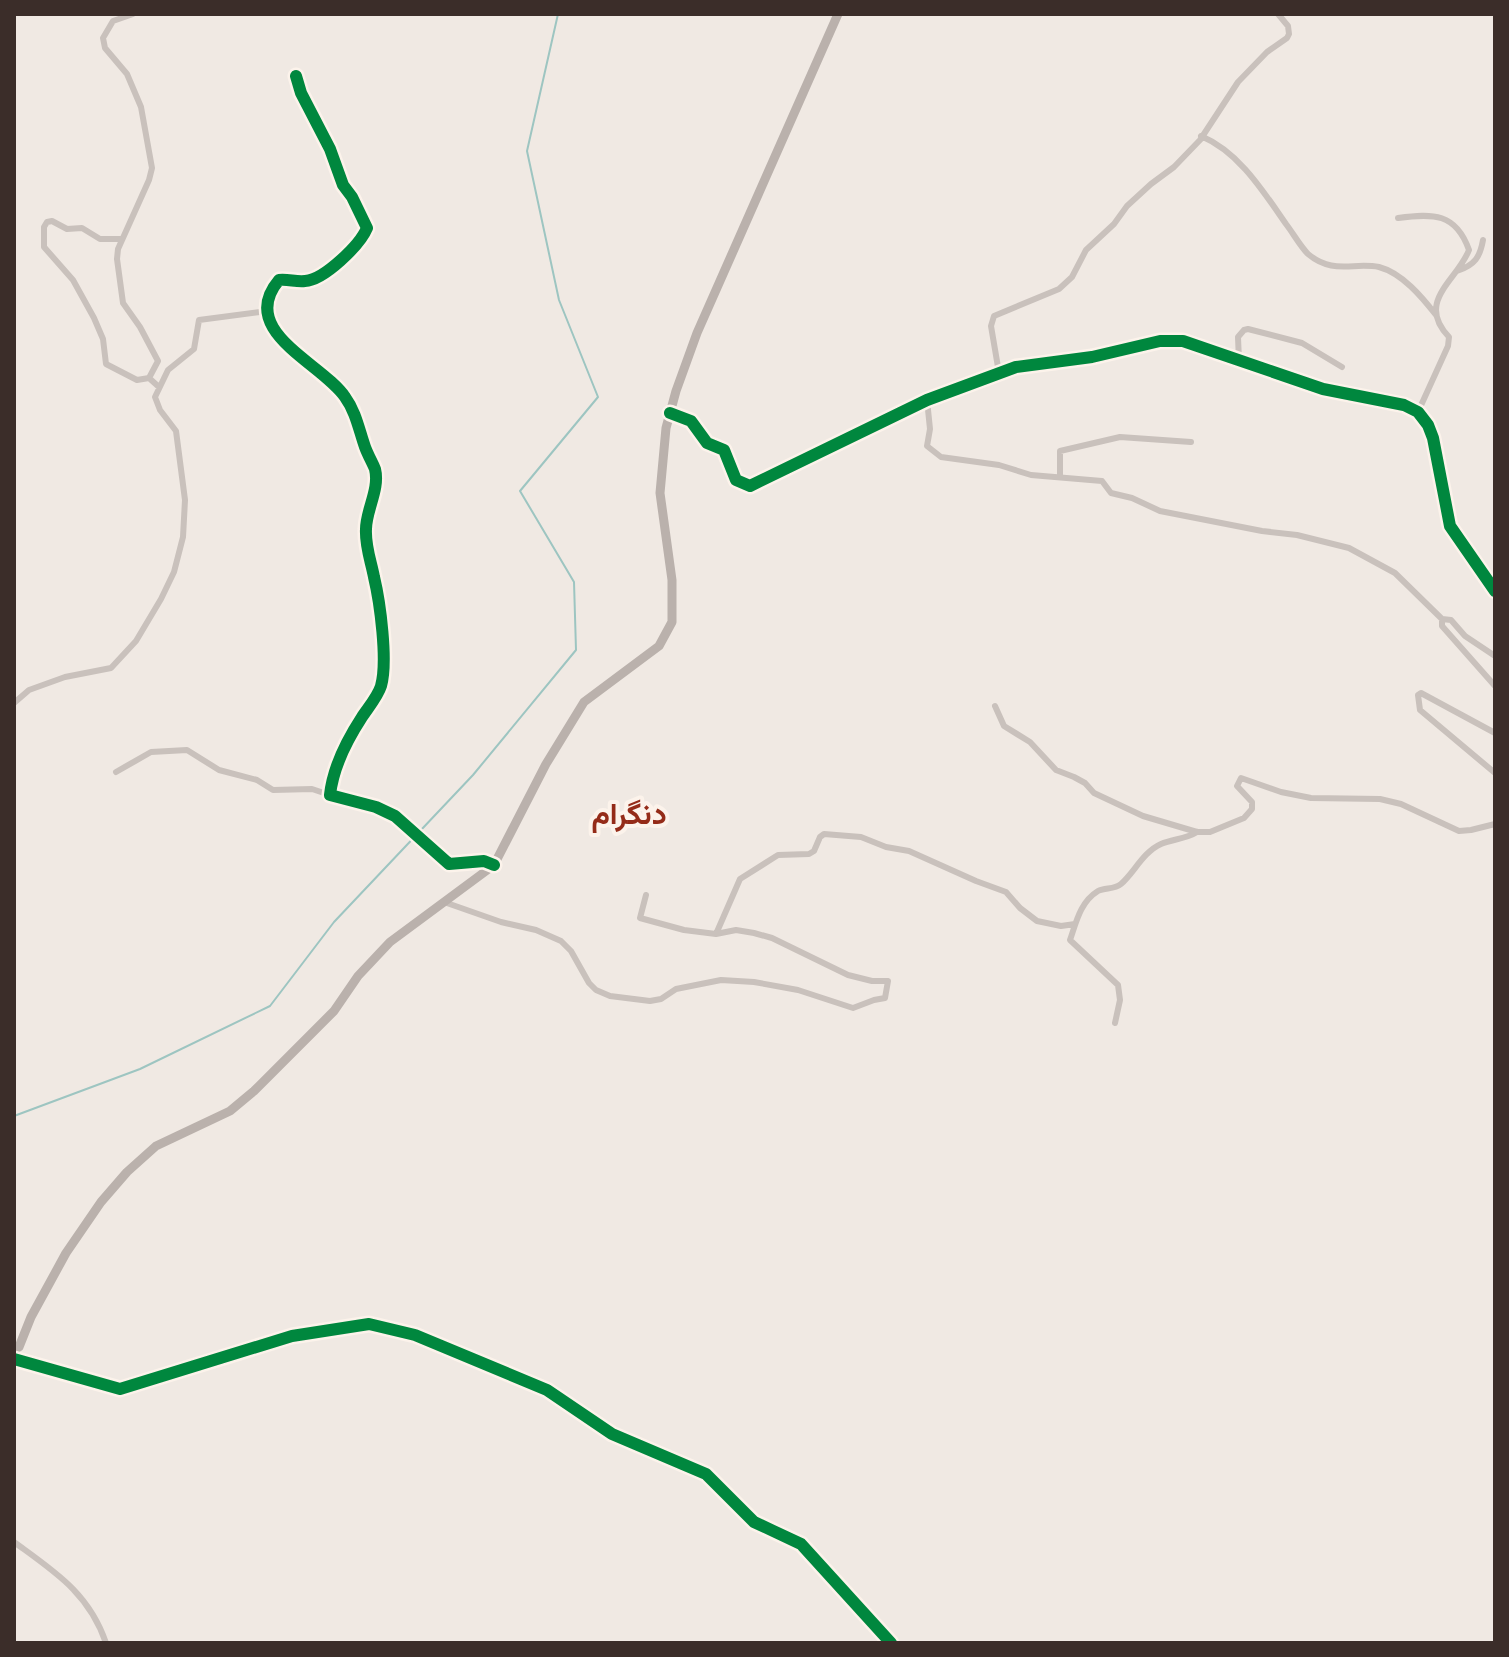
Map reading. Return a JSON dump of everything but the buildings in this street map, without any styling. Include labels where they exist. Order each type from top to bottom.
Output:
[{"type":"main road","points":[[14,1350],[19,1347],[31,1317],[66,1253],[101,1202],[127,1172],[156,1146],[230,1111],[254,1091],[334,1011],[376,955],[494,865],[574,716],[598,689],[659,646],[672,622],[672,580],[660,493],[662,450],[670,413],[697,333],[838,14]]},
{"type":"street","points":[[133,14],[113,21],[103,38],[105,48],[127,74],[141,107],[151,154],[149,180],[122,239],[117,259],[123,303],[158,361],[149,378]]},
{"type":"street","points":[[999,373],[991,326],[994,316],[1059,289],[1072,277],[1086,250],[1114,224],[1127,206],[1174,167],[1201,136],[1238,82],[1267,52],[1287,38],[1289,30],[1278,14]]},
{"type":"street","points":[[296,76],[343,185],[367,228],[358,245],[322,274],[308,282],[279,280],[270,292],[268,311],[274,328],[286,344],[344,394],[356,417],[375,470],[375,490],[366,526],[380,610],[383,649],[381,686],[351,735],[332,778],[330,795]]},
{"type":"street","points":[[1201,136],[1215,142],[1240,164],[1307,253],[1325,265],[1384,269],[1403,280],[1436,315]]},
{"type":"street","points":[[1398,218],[1433,216],[1448,219],[1462,234],[1469,250],[1442,289],[1436,315],[1438,325],[1449,337],[1448,346],[1418,412]]},
{"type":"street","points":[[122,239],[100,239],[82,228],[67,229],[52,221],[44,227],[44,247],[73,280],[94,318],[103,339],[106,364],[137,380],[149,378]]},
{"type":"street","points":[[1456,271],[1472,265],[1481,252],[1483,240]]},
{"type":"street","points":[[14,703],[29,690],[65,677],[111,668],[119,662],[150,620],[174,572],[183,537],[185,500],[176,431],[156,403],[159,387],[168,370],[194,349],[199,320],[268,311]]},
{"type":"street","points":[[1239,361],[1238,337],[1248,329],[1302,343],[1342,367]]},
{"type":"street","points":[[670,413],[691,421],[707,443],[724,450],[736,480],[750,486],[927,400],[1016,367],[1092,357],[1160,341],[1183,341],[1323,389],[1404,405],[1418,412],[1433,438],[1450,526],[1495,591]]},
{"type":"street","points":[[149,378],[159,387]]},
{"type":"street","points":[[927,400],[930,429],[927,446],[941,457],[999,465],[1031,475],[1102,481],[1111,493],[1132,498],[1151,509],[1297,535],[1349,548],[1395,573],[1442,619],[1451,620],[1465,636],[1495,656]]},
{"type":"street","points":[[1060,477],[1060,451],[1071,447],[1120,437],[1191,442]]},
{"type":"street","points":[[1442,619],[1442,626],[1495,686]]},
{"type":"street","points":[[1495,733],[1428,696],[1418,695],[1420,710],[1495,773]]},
{"type":"street","points":[[995,706],[1004,726],[1030,742],[1056,770],[1085,783],[1094,793],[1135,813],[1197,832],[1217,831],[1244,818],[1252,809],[1252,802],[1237,786],[1241,778],[1281,792],[1311,798],[1380,799],[1401,804],[1459,831],[1495,824]]},
{"type":"street","points":[[116,772],[151,752],[187,750],[219,770],[257,780],[273,790],[312,789],[376,807],[398,820],[449,864],[484,861],[494,865]]},
{"type":"street","points":[[1115,1023],[1120,1000],[1118,985],[1072,943],[1070,940],[1075,924],[1090,897],[1121,885],[1133,867],[1154,848],[1188,838],[1197,832]]},
{"type":"street","points":[[716,934],[740,879],[778,855],[809,854],[824,834],[854,836],[909,851],[1006,892],[1037,921],[1061,926],[1075,924]]},
{"type":"street","points":[[444,902],[501,922],[536,930],[561,941],[596,990],[622,999],[661,999],[676,989],[721,980],[798,990],[853,1008],[888,995],[888,981],[848,975],[772,938],[736,930],[716,934],[684,930],[640,918],[646,895]]},
{"type":"street","points":[[14,1359],[120,1389],[292,1336],[369,1324],[415,1335],[547,1390],[612,1434],[706,1474],[754,1522],[801,1544],[891,1643]]},
{"type":"street","points":[[14,1542],[67,1581],[94,1614],[106,1643]]},
{"type":"waterway","points":[[14,1116],[140,1069],[270,1006],[334,922],[473,775],[576,650],[574,582],[520,491],[598,397],[559,300],[527,151],[558,14]]},
{"type":"cycle path","points":[[296,76],[343,185],[367,228],[349,252],[322,275],[305,281],[279,280],[269,298],[268,315],[275,330],[287,345],[334,384],[349,403],[376,477],[366,535],[381,616],[383,675],[378,694],[356,726],[342,754],[330,795],[376,807],[395,816],[449,864],[484,861],[494,865]]},
{"type":"cycle path","points":[[670,413],[691,421],[707,443],[724,450],[736,480],[750,486],[927,400],[1016,367],[1092,357],[1160,341],[1183,341],[1323,389],[1404,405],[1418,412],[1433,438],[1450,526],[1495,591]]},
{"type":"cycle path","points":[[14,1359],[120,1389],[292,1336],[369,1324],[415,1335],[547,1390],[612,1434],[706,1474],[754,1522],[801,1544],[891,1643]]},
{"type":"district","name":"دنگرام","points":[[629,812]]}]
